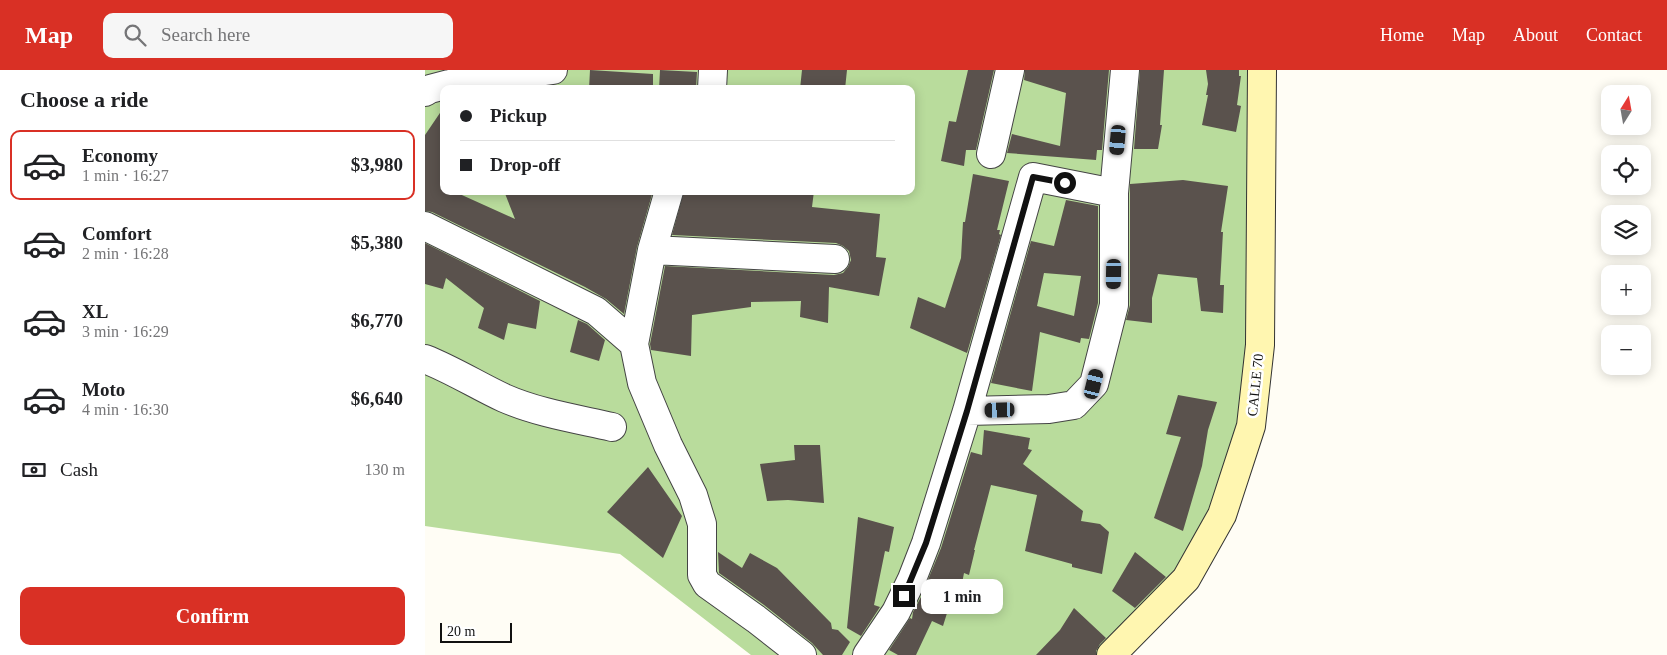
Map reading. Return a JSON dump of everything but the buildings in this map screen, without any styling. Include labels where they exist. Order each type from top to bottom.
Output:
[{"type":"street","points":[[445,85],[553,70]]},
{"type":"street","points":[[712,85],[713,70]]},
{"type":"street","points":[[991,154],[1010,70]]},
{"type":"street","points":[[967,411],[1049,409],[1074,405],[1094,384],[1114,305],[1114,193],[1125,70]]},
{"type":"street","name":"CALLE 70","points":[[1111,655],[1186,579],[1222,515],[1251,426],[1260,345],[1262,70]]},
{"type":"street","points":[[425,92],[440,86]]},
{"type":"street","points":[[867,655],[896,612],[926,543],[967,411],[1033,177],[1114,193]]},
{"type":"street","points":[[668,195],[652,250],[634,344],[642,383],[668,444],[693,495],[702,524],[702,574],[707,584],[802,655]]},
{"type":"street","points":[[425,226],[596,311],[634,344]]},
{"type":"street","points":[[652,250],[835,259]]},
{"type":"street","points":[[425,359],[449,369],[505,398],[530,407],[612,427]]},
{"type":"green space","points":[[425,70],[1257,70],[1259,355],[1216,514],[1179,577],[1102,655],[751,655],[620,554],[425,526]]},
{"type":"route","points":[[904,596],[926,543],[967,411],[1033,177],[1065,183]]}]
